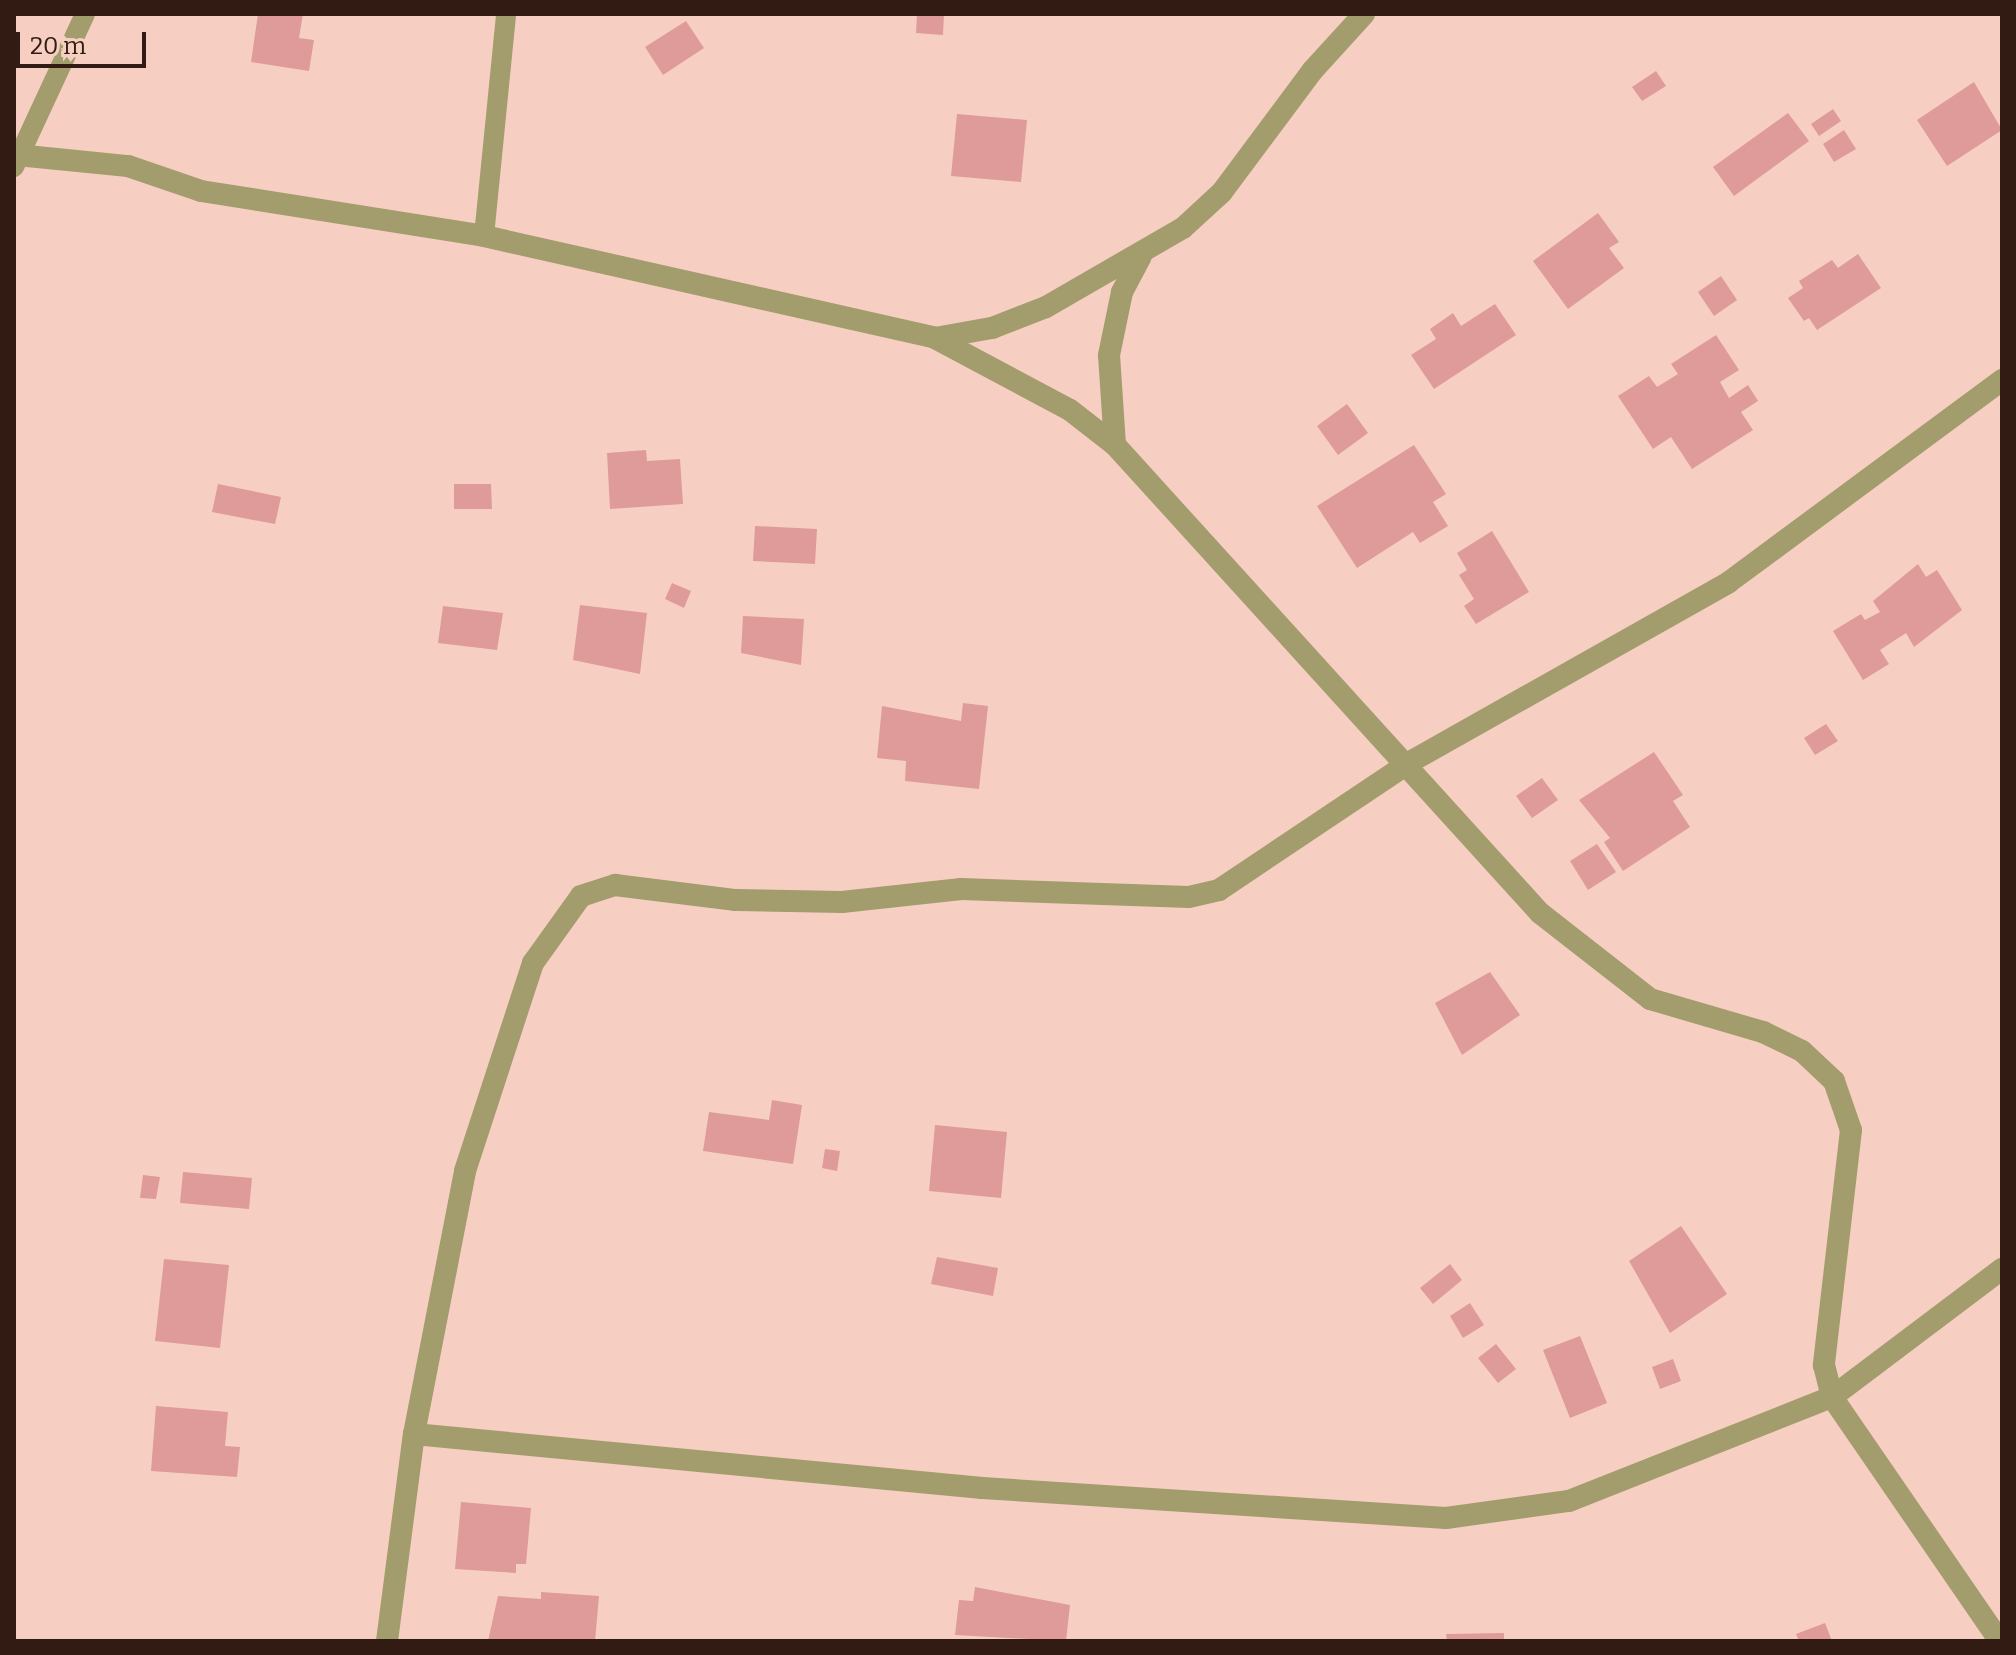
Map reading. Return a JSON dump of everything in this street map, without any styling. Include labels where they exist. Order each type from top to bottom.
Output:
[{"type":"street","points":[[935,338],[992,328],[1046,307],[1141,257],[1222,192],[1313,70],[1364,14]]},
{"type":"street","points":[[16,161],[128,166],[201,191],[484,236],[935,338],[1035,385],[1115,445],[1410,762],[1540,913],[1622,982],[1650,999],[1763,1032],[1802,1051],[1834,1081],[1851,1130],[1824,1365],[1832,1397],[2000,1641]]},
{"type":"street","points":[[1115,445],[1112,331],[1141,257]]},
{"type":"street","points":[[387,1641],[414,1434],[465,1171],[533,963],[581,896],[615,885],[827,902],[961,889],[1189,897],[1249,874],[1410,762],[1729,582],[2002,380]]},
{"type":"street","points":[[414,1434],[982,1488],[1446,1518],[1569,1501],[1832,1397],[2002,1269]]},
{"type":"lane","points":[[16,161],[85,14]]},
{"type":"lane","points":[[484,236],[506,14]]},
{"type":"building","points":[[258,14],[303,14],[299,38],[314,40],[309,71],[251,62]]},
{"type":"building","points":[[917,14],[944,14],[943,35],[916,33]]},
{"type":"building","points":[[686,21],[704,48],[663,75],[645,47]]},
{"type":"building","points":[[1656,71],[1666,86],[1642,101],[1632,87]]},
{"type":"building","points":[[1974,82],[2002,130],[1947,166],[1917,120]]},
{"type":"building","points":[[1833,109],[1841,121],[1819,136],[1811,124]]},
{"type":"building","points":[[1788,113],[1809,141],[1734,196],[1713,167]]},
{"type":"building","points":[[957,114],[1027,120],[1021,182],[951,176]]},
{"type":"building","points":[[1844,130],[1856,149],[1834,162],[1823,144]]},
{"type":"building","points":[[1598,213],[1619,242],[1609,248],[1624,268],[1568,309],[1533,261]]},
{"type":"building","points":[[1858,254],[1881,288],[1817,330],[1809,318],[1804,321],[1788,298],[1803,288],[1799,281],[1832,260],[1838,268]]},
{"type":"building","points":[[1721,276],[1737,300],[1714,316],[1698,292]]},
{"type":"building","points":[[1495,304],[1516,335],[1434,389],[1411,355],[1436,339],[1430,329],[1453,313],[1461,326]]},
{"type":"building","points":[[1716,335],[1739,370],[1720,382],[1729,398],[1748,385],[1758,401],[1741,412],[1753,430],[1692,469],[1671,437],[1653,449],[1618,396],[1649,376],[1657,387],[1678,374],[1671,364]]},
{"type":"building","points":[[1347,404],[1368,433],[1338,455],[1317,426]]},
{"type":"building","points":[[1414,445],[1446,494],[1433,502],[1448,526],[1420,543],[1413,532],[1357,568],[1317,506]]},
{"type":"building","points":[[646,450],[647,461],[680,459],[683,504],[610,509],[607,453]]},
{"type":"building","points":[[218,484],[281,497],[275,524],[212,512]]},
{"type":"building","points":[[454,484],[491,484],[492,509],[454,509]]},
{"type":"building","points":[[755,526],[817,529],[815,564],[753,561]]},
{"type":"building","points":[[1492,531],[1529,592],[1476,624],[1464,606],[1474,599],[1459,575],[1467,570],[1457,553]]},
{"type":"building","points":[[1918,564],[1926,577],[1937,570],[1962,610],[1914,647],[1906,633],[1880,650],[1889,664],[1863,680],[1833,631],[1861,614],[1865,620],[1880,612],[1873,601]]},
{"type":"building","points":[[672,583],[691,591],[684,608],[665,599]]},
{"type":"building","points":[[580,605],[647,613],[640,674],[573,660]]},
{"type":"building","points":[[443,606],[503,613],[497,650],[438,643]]},
{"type":"building","points":[[743,616],[804,619],[801,665],[741,653]]},
{"type":"building","points":[[963,703],[988,706],[979,789],[905,781],[906,761],[877,758],[882,706],[961,721]]},
{"type":"building","points":[[1826,724],[1838,741],[1815,755],[1804,738]]},
{"type":"building","points":[[1654,752],[1683,795],[1673,801],[1690,827],[1623,871],[1604,842],[1610,838],[1579,800]]},
{"type":"building","points":[[1542,778],[1558,800],[1532,818],[1516,796]]},
{"type":"building","points":[[1597,844],[1616,872],[1588,890],[1570,861]]},
{"type":"building","points":[[1490,972],[1520,1015],[1462,1055],[1435,1003]]},
{"type":"building","points":[[772,1100],[802,1105],[793,1164],[703,1151],[709,1112],[769,1120]]},
{"type":"building","points":[[935,1125],[1007,1132],[1001,1198],[929,1191]]},
{"type":"building","points":[[825,1149],[840,1151],[837,1171],[822,1168]]},
{"type":"building","points":[[183,1172],[252,1178],[249,1209],[180,1203]]},
{"type":"building","points":[[143,1175],[160,1177],[156,1199],[140,1198]]},
{"type":"building","points":[[1681,1226],[1727,1294],[1670,1333],[1629,1261]]},
{"type":"building","points":[[937,1257],[998,1268],[993,1296],[931,1284]]},
{"type":"building","points":[[164,1259],[229,1265],[220,1348],[155,1341]]},
{"type":"building","points":[[1450,1264],[1462,1280],[1433,1304],[1420,1288]]},
{"type":"building","points":[[1470,1303],[1484,1325],[1463,1338],[1450,1316]]},
{"type":"building","points":[[1580,1336],[1607,1403],[1570,1418],[1543,1350]]},
{"type":"building","points":[[1496,1344],[1516,1369],[1498,1383],[1478,1358]]},
{"type":"building","points":[[1673,1359],[1681,1381],[1660,1389],[1652,1367]]},
{"type":"building","points":[[156,1406],[228,1412],[225,1446],[240,1447],[237,1477],[151,1471]]},
{"type":"building","points":[[461,1502],[531,1508],[526,1564],[516,1564],[516,1573],[455,1569]]},
{"type":"building","points":[[975,1587],[1070,1605],[1066,1641],[955,1635],[959,1600],[973,1601]]},
{"type":"building","points":[[541,1592],[599,1596],[595,1641],[488,1641],[498,1596],[541,1599]]},
{"type":"building","points":[[1825,1623],[1832,1641],[1799,1641],[1796,1634]]},
{"type":"building","points":[[1504,1633],[1504,1641],[1447,1641],[1446,1634]]}]
